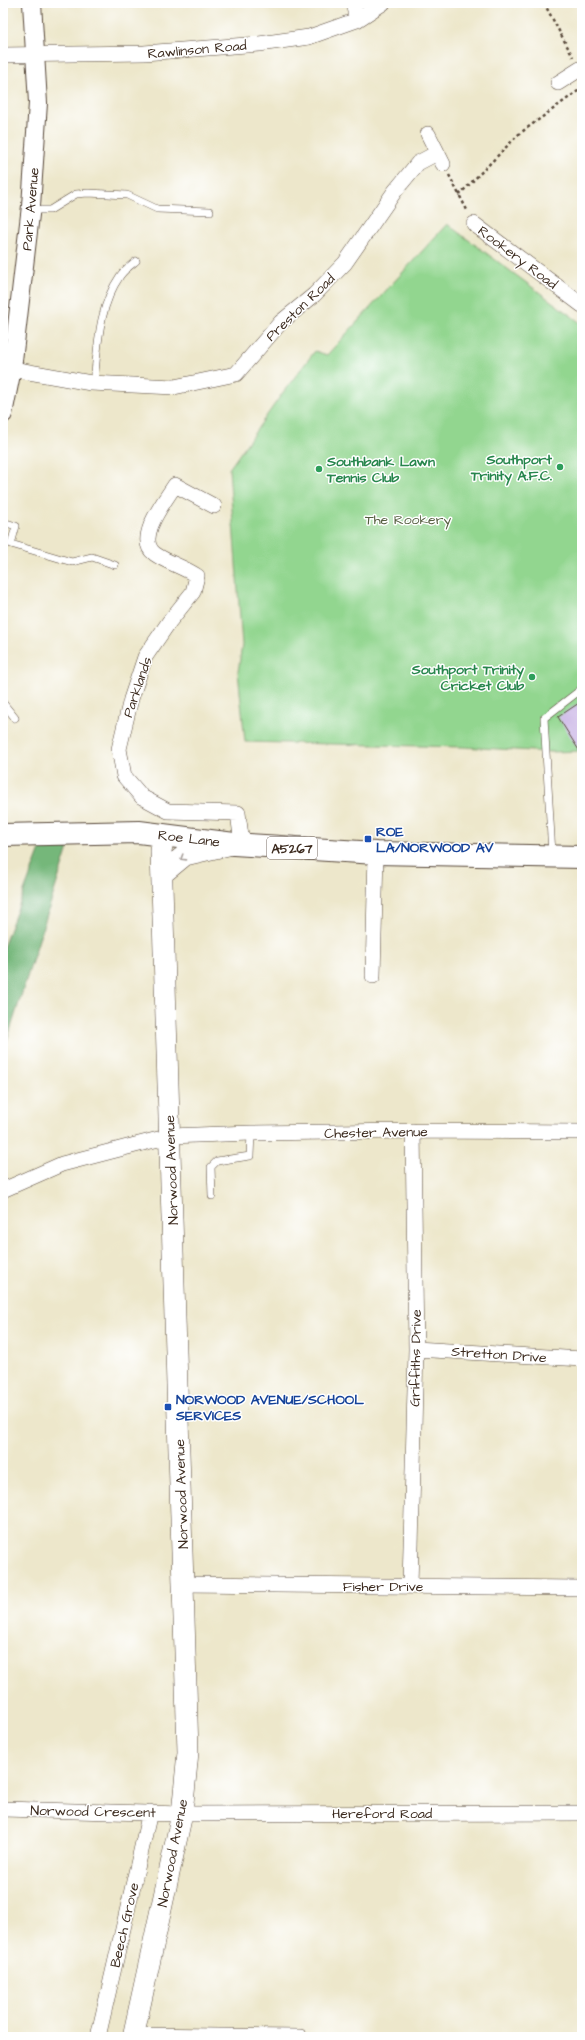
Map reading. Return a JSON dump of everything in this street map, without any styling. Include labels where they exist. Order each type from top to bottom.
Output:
[{"type":"main road","name":"Roe Lane","points":[[3,835],[139,832],[238,844],[376,854],[582,857]]},
{"type":"main road","name":"Norwood Avenue","points":[[133,2036],[182,1814],[188,1752],[161,851],[164,835]]},
{"type":"main road","points":[[162,874],[185,855],[238,844]]},
{"type":"street","name":"Park Avenue","points":[[3,414],[31,210],[38,103],[32,3]]},
{"type":"street","points":[[353,3],[357,20]]},
{"type":"street","name":"Rawlinson Road","points":[[3,55],[36,53],[144,53],[259,44],[309,37],[357,20],[383,3]]},
{"type":"street","points":[[558,83],[581,71]]},
{"type":"street","points":[[428,134],[440,159]]},
{"type":"street","name":"Preston Road","points":[[8,371],[94,383],[174,387],[236,374],[281,322],[314,295],[345,263],[395,191],[418,164],[440,159]]},
{"type":"street","name":"Rookery Road","points":[[474,224],[582,305]]},
{"type":"street","name":"Parklands","points":[[214,506],[175,485],[149,529],[148,544],[155,554],[186,568],[197,576],[194,592],[169,622],[145,657],[131,700],[118,749],[124,776],[142,797],[168,811],[238,813],[238,844]]},
{"type":"street","points":[[373,976],[376,854]]},
{"type":"street","name":"Chester Avenue","points":[[170,1136],[251,1133],[413,1131],[582,1132]]},
{"type":"street","name":"Griffiths Drive","points":[[410,1586],[416,1349],[413,1131]]},
{"type":"street","points":[[3,1190],[62,1164],[170,1136]]},
{"type":"street","name":"Stretton Drive","points":[[416,1349],[582,1359]]},
{"type":"street","name":"Fisher Drive","points":[[184,1584],[582,1588]]},
{"type":"street","name":"Norwood Crescent","points":[[3,1809],[182,1814]]},
{"type":"street","name":"Beech Grove","points":[[98,2037],[150,1812]]},
{"type":"street","name":"Hereford Road","points":[[182,1814],[582,1813]]},
{"type":"street","points":[[133,2036],[300,2037]]},
{"type":"lane","points":[[31,210],[50,210],[76,194],[88,194],[127,195],[157,209],[210,211]]},
{"type":"lane","points":[[94,383],[98,333],[103,310],[120,275],[136,261]]},
{"type":"lane","points":[[3,522],[16,526],[11,544],[72,562],[92,557],[115,565]]},
{"type":"lane","points":[[552,856],[544,718],[580,692]]},
{"type":"lane","points":[[3,703],[15,718]]},
{"type":"lane","points":[[212,1196],[211,1167],[217,1161],[250,1156],[251,1133]]},
{"type":"path","points":[[544,3],[581,71]]},
{"type":"path","points":[[459,196],[519,134],[582,88]]},
{"type":"path","points":[[440,159],[474,224]]},
{"type":"green space","name":"The Rookery","points":[[447,224],[582,324],[582,751],[551,752],[462,747],[245,742],[238,672],[242,645],[229,469],[284,391],[315,351],[327,355]]},
{"type":"green space","points":[[41,847],[68,848],[3,1053],[3,947]]},
{"type":"building","points":[[582,701],[582,755],[558,717]]},
{"type":"place","name":"Southport Trinity A.F.C.","points":[[560,467]]},
{"type":"place","name":"Southbank Lawn Tennis Club","points":[[319,469]]},
{"type":"place","name":"Southport Trinity Cricket Club","points":[[532,677]]},
{"type":"place","name":"ROE LA/NORWOOD AV","points":[[368,839]]},
{"type":"place","name":"NORWOOD AVENUE/SCHOOL SERVICES","points":[[168,1407]]}]
